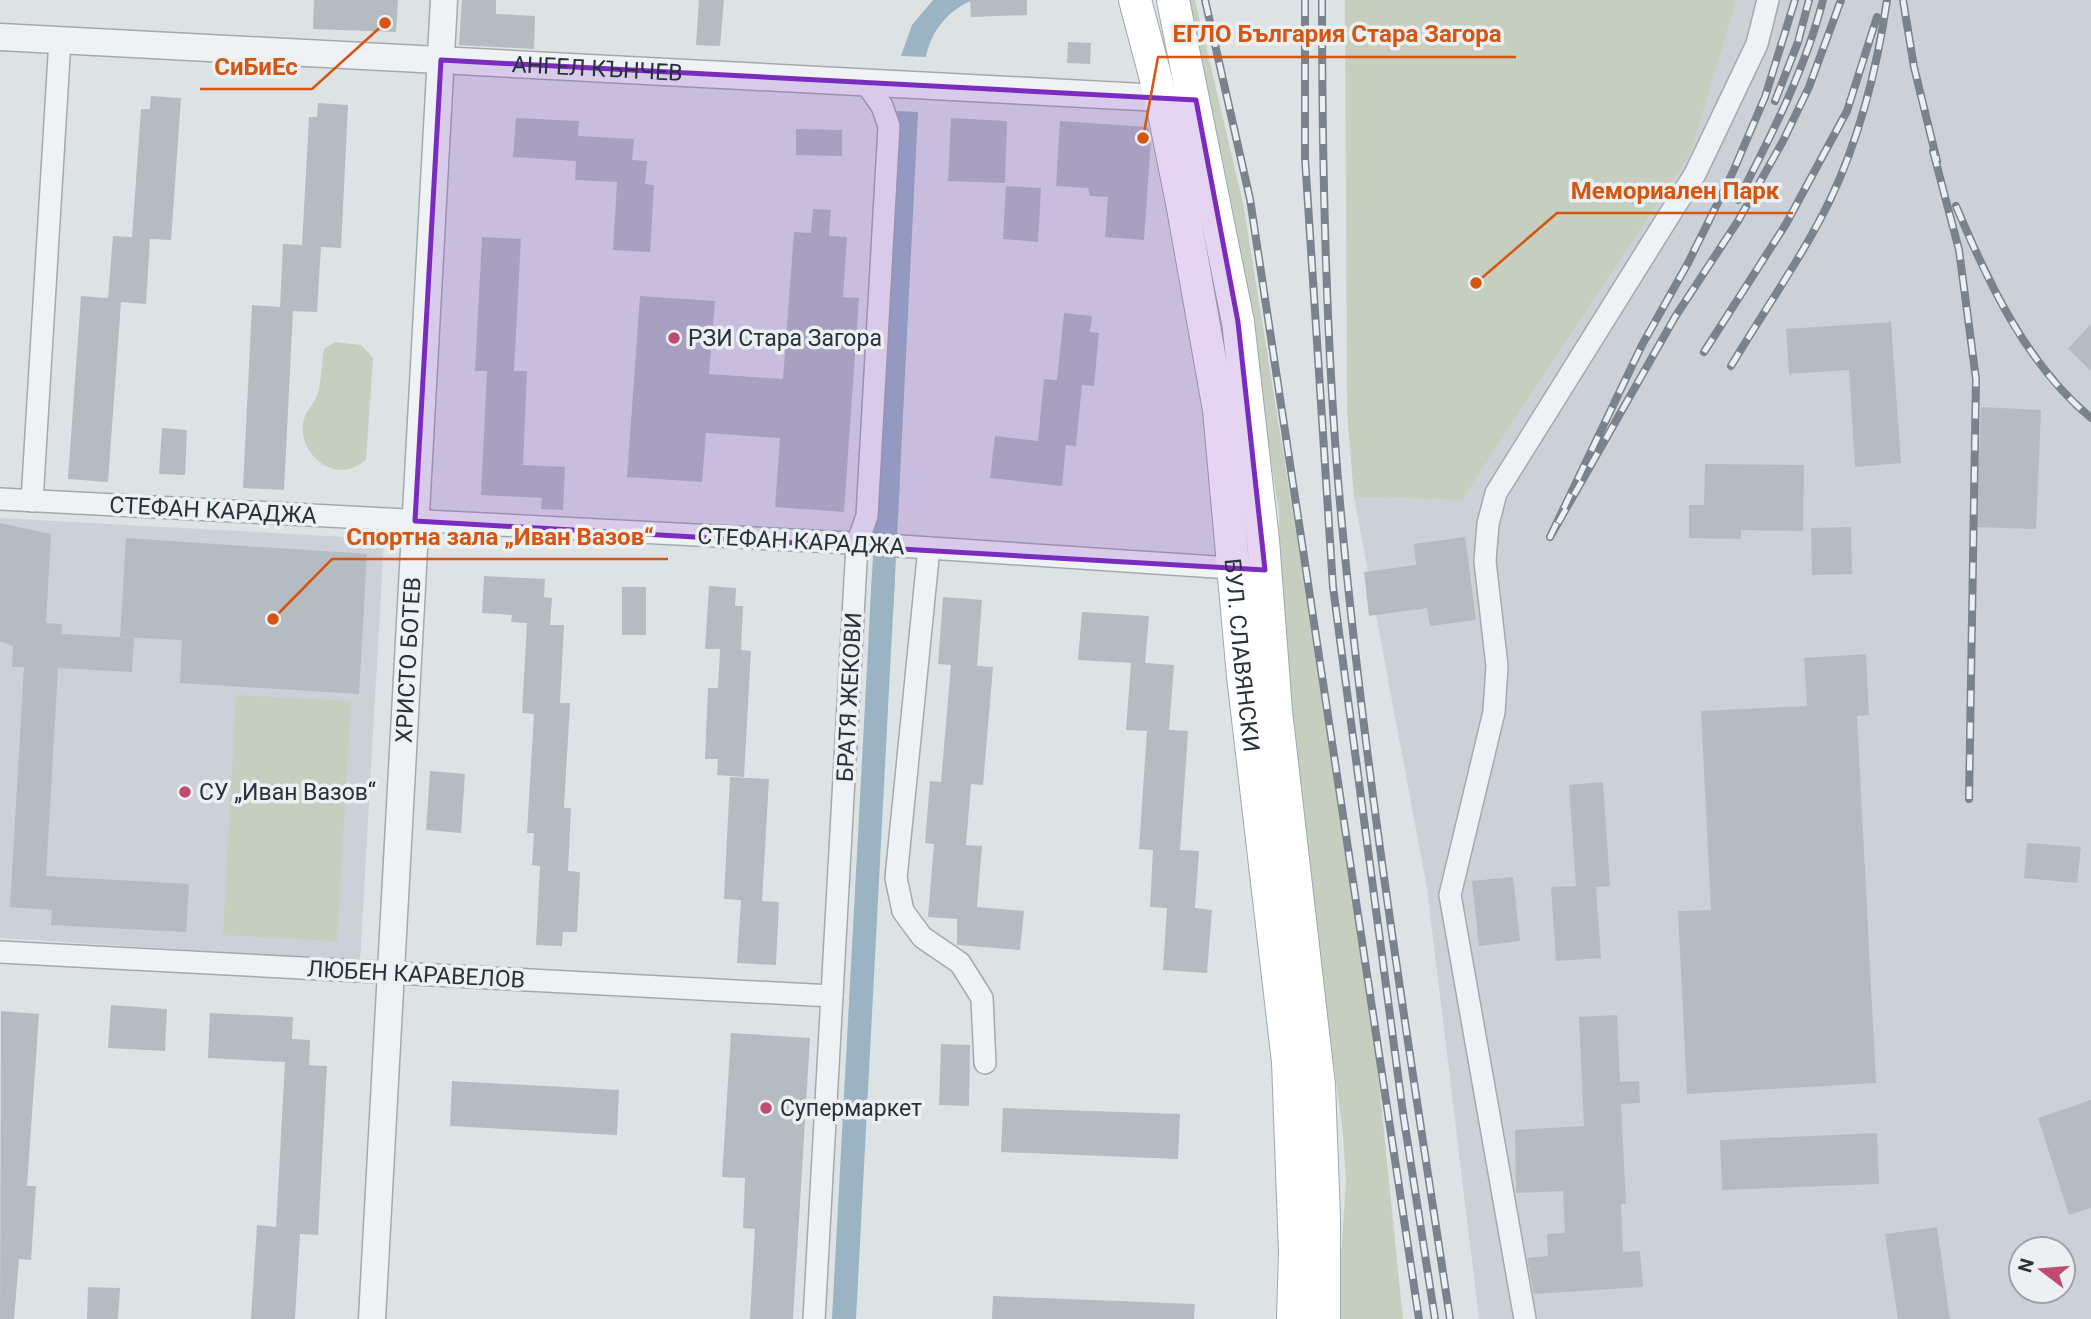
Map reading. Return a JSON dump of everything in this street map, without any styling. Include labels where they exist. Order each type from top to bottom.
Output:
[{"type":"main road","name":"БУЛ. СЛАВЯНСКИ","points":[[1135,0],[1161,98],[1276,711],[1319,1085],[1324,1218],[1324,1319]]},
{"type":"main road","name":"БУЛ. СЛАВЯНСКИ","points":[[1173,0],[1196,100],[1238,322],[1250,569],[1243,676],[1288,1062],[1294,1226],[1293,1319]]},
{"type":"street","name":"ХРИСТО БОТЕВ","points":[[372,1319],[444,0]]},
{"type":"street","points":[[1525,1319],[1450,895],[1494,712],[1497,666],[1485,561],[1488,524],[1496,493],[1695,174],[1757,44],[1768,0]]},
{"type":"street","name":"АНГЕЛ КЪНЧЕВ","points":[[0,37],[1196,100]]},
{"type":"street","points":[[32,501],[60,40]]},
{"type":"street","name":"БРАТЯ ЖЕКОВИ","points":[[814,1319],[832,996],[867,516],[889,127],[882,106],[865,82]]},
{"type":"street","name":"СТЕФАН КАРАДЖА","points":[[0,499],[864,544],[1250,569]]},
{"type":"street","points":[[929,548],[896,878],[903,911],[922,937],[960,963],[978,988],[982,998],[985,1063]]},
{"type":"street","name":"ЛЮБЕН КАРАВЕЛОВ","points":[[0,952],[832,996]]},
{"type":"highlighted area","points":[[441,60],[1196,100],[1238,322],[1265,570],[415,521]]},
{"type":"shaded area","points":[[1737,0],[2091,0],[2091,1319],[1479,1319],[1427,888],[1354,497],[1462,500],[1691,153]]},
{"type":"shaded area","name":"СУ „Иван Вазов“","points":[[0,518],[384,539],[360,961],[0,938]]},
{"type":"green space","points":[[1188,0],[1195,0],[1243,203],[1377,1063],[1403,1319],[1337,1319],[1346,1182],[1343,1133],[1297,789],[1280,576],[1279,513],[1232,208]]},
{"type":"green space","points":[[1345,0],[1737,0],[1691,153],[1462,500],[1354,497],[1347,412]]},
{"type":"green space","points":[[335,342],[361,345],[373,358],[366,460],[342,470],[326,466],[313,456],[303,435],[304,420],[318,392],[324,349]]},
{"type":"green space","points":[[236,695],[351,701],[337,941],[223,935]]},
{"type":"water","points":[[933,0],[973,0],[956,9],[942,22],[928,47],[926,57],[901,56],[912,25]]},
{"type":"water","points":[[897,111],[918,112],[898,517],[877,516]]},
{"type":"water","points":[[872,574],[895,575],[856,1319],[832,1319]]},
{"type":"building","points":[[314,0],[398,0],[396,32],[313,29]]},
{"type":"building","points":[[462,0],[496,0],[496,14],[535,16],[534,49],[459,45]]},
{"type":"building","points":[[699,0],[724,0],[720,46],[696,45]]},
{"type":"building","points":[[970,0],[1027,0],[1027,15],[971,17]]},
{"type":"building","points":[[1068,42],[1091,43],[1090,64],[1067,63]]},
{"type":"building","points":[[151,96],[181,98],[171,240],[150,239],[146,304],[121,302],[108,482],[68,479],[81,296],[108,298],[113,236],[132,237],[141,109],[150,109]]},
{"type":"building","points":[[318,103],[348,105],[341,248],[321,247],[317,312],[293,311],[284,490],[243,488],[252,305],[280,307],[283,244],[302,245],[309,117],[317,117]]},
{"type":"building","points":[[516,118],[579,121],[578,136],[634,139],[632,160],[647,161],[645,184],[654,185],[650,252],[613,250],[617,182],[575,180],[576,161],[513,157]]},
{"type":"building","points":[[951,118],[1007,121],[1005,183],[948,181]]},
{"type":"building","points":[[1060,121],[1148,127],[1151,139],[1144,240],[1105,237],[1108,197],[1090,196],[1088,188],[1056,186]]},
{"type":"building","points":[[796,129],[842,130],[842,156],[796,155]]},
{"type":"building","points":[[1006,186],[1041,188],[1038,242],[1003,239]]},
{"type":"building","name":"РЗИ Стара Загора","points":[[813,209],[831,210],[829,236],[847,237],[843,297],[859,298],[844,512],[775,507],[780,438],[706,433],[702,482],[627,477],[640,296],[715,301],[709,374],[783,379],[794,232],[811,233]]},
{"type":"building","points":[[482,237],[521,239],[514,371],[527,371],[523,465],[565,467],[563,510],[541,509],[542,498],[481,495],[487,371],[475,371]]},
{"type":"building","points":[[1064,313],[1092,316],[1090,332],[1099,333],[1094,386],[1082,385],[1076,446],[1066,445],[1062,486],[990,478],[995,436],[1038,441],[1044,379],[1057,380]]},
{"type":"building","points":[[1891,322],[1901,463],[1855,467],[1849,370],[1789,374],[1786,329]]},
{"type":"building","points":[[2091,324],[2091,371],[2068,349]]},
{"type":"building","points":[[1981,407],[2041,410],[2036,529],[1976,527]]},
{"type":"building","points":[[162,428],[187,430],[185,475],[159,474]]},
{"type":"building","points":[[1705,464],[1804,465],[1803,531],[1741,530],[1741,539],[1689,538],[1689,505],[1704,505]]},
{"type":"building","points":[[0,523],[51,534],[46,623],[62,624],[61,634],[134,638],[132,672],[58,668],[46,876],[189,884],[186,932],[51,925],[52,910],[10,907],[24,667],[12,667],[13,646],[0,641]]},
{"type":"building","points":[[1851,527],[1852,574],[1812,575],[1811,528]]},
{"type":"building","points":[[1465,537],[1476,620],[1430,626],[1427,608],[1369,616],[1364,572],[1416,565],[1414,544]]},
{"type":"building","points":[[126,538],[367,554],[359,694],[180,683],[182,640],[120,637]]},
{"type":"building","points":[[484,576],[545,579],[544,597],[552,598],[550,625],[564,625],[560,703],[570,703],[564,808],[571,808],[568,871],[580,872],[577,932],[563,932],[562,946],[536,945],[540,866],[532,865],[534,833],[527,833],[534,714],[522,713],[527,623],[511,622],[512,615],[482,613]]},
{"type":"building","points":[[709,586],[736,588],[735,606],[743,606],[741,650],[751,651],[744,777],[717,775],[718,759],[705,759],[708,688],[718,688],[720,649],[705,649]]},
{"type":"building","points":[[622,587],[646,587],[646,635],[622,635]]},
{"type":"building","points":[[943,597],[982,600],[977,666],[993,667],[983,785],[971,784],[966,845],[982,846],[977,907],[1024,911],[1020,950],[957,945],[957,919],[928,917],[934,844],[925,843],[930,781],[941,782],[951,665],[938,664]]},
{"type":"building","points":[[1082,612],[1149,616],[1145,663],[1174,665],[1169,730],[1188,731],[1180,850],[1199,851],[1195,908],[1212,910],[1207,973],[1163,970],[1167,908],[1150,907],[1153,850],[1139,849],[1147,731],[1126,730],[1131,663],[1078,660]]},
{"type":"building","points":[[1866,654],[1869,715],[1857,716],[1876,1083],[1687,1094],[1678,911],[1711,910],[1701,711],[1807,706],[1804,658]]},
{"type":"building","points":[[430,771],[465,774],[461,833],[426,830]]},
{"type":"building","points":[[730,777],[769,779],[762,901],[779,902],[776,965],[737,963],[741,900],[724,899]]},
{"type":"building","points":[[1603,782],[1610,886],[1596,887],[1601,958],[1556,961],[1551,887],[1576,886],[1569,785]]},
{"type":"building","points":[[2027,843],[2081,847],[2077,883],[2024,878]]},
{"type":"building","points":[[1513,877],[1520,941],[1479,946],[1472,881]]},
{"type":"building","points":[[111,1005],[167,1009],[165,1051],[108,1048]]},
{"type":"building","points":[[1,1011],[39,1014],[27,1186],[36,1186],[31,1260],[19,1259],[14,1319],[0,1319]]},
{"type":"building","points":[[210,1013],[293,1017],[292,1039],[310,1040],[309,1065],[327,1066],[318,1235],[300,1234],[295,1319],[251,1319],[257,1225],[276,1227],[285,1062],[208,1058]]},
{"type":"building","points":[[1617,1015],[1620,1082],[1639,1081],[1640,1103],[1621,1104],[1626,1204],[1621,1204],[1623,1252],[1640,1251],[1643,1287],[1534,1294],[1527,1258],[1548,1256],[1547,1234],[1565,1233],[1563,1191],[1516,1193],[1515,1130],[1584,1126],[1579,1017]]},
{"type":"building","name":"Супермаркет","points":[[731,1033],[810,1038],[793,1319],[750,1319],[755,1229],[743,1228],[745,1178],[722,1177]]},
{"type":"building","points":[[941,1044],[970,1045],[969,1106],[939,1105]]},
{"type":"building","points":[[452,1081],[619,1090],[617,1135],[450,1126]]},
{"type":"building","points":[[2091,1100],[2091,1208],[2069,1215],[2038,1118]]},
{"type":"building","points":[[1003,1108],[1180,1114],[1178,1159],[1001,1152]]},
{"type":"building","points":[[1877,1133],[1879,1184],[1722,1190],[1720,1140]]},
{"type":"building","points":[[1937,1227],[1950,1319],[1898,1319],[1885,1234]]},
{"type":"building","points":[[88,1287],[120,1288],[118,1319],[87,1319]]},
{"type":"building","points":[[993,1296],[1195,1304],[1194,1319],[992,1319]]},
{"type":"waterway","points":[[882,606],[888,487]]},
{"type":"railway","points":[[1205,0],[1250,199],[1419,1319]]},
{"type":"railway","points":[[1305,0],[1305,158],[1333,587],[1403,1113],[1435,1319]]},
{"type":"railway","points":[[1322,0],[1327,300],[1338,480],[1348,585],[1387,900],[1450,1319]]},
{"type":"railway","points":[[1795,0],[1765,97],[1732,174],[1688,263],[1642,345],[1550,537],[1675,317],[1738,221],[1783,141],[1809,87],[1841,0]]},
{"type":"railway","points":[[1775,101],[1798,42],[1809,0]]},
{"type":"railway","points":[[1738,200],[1797,77],[1823,0]]},
{"type":"railway","points":[[1731,366],[1808,242],[1841,176],[1866,102],[1887,0]]},
{"type":"railway","points":[[1903,0],[1914,67],[1937,161]]},
{"type":"railway","points":[[1704,352],[1786,224],[1847,111],[1877,17]]},
{"type":"railway","points":[[1933,151],[1959,250],[1976,379],[1969,799]]},
{"type":"railway","points":[[1956,206],[1981,264],[2028,347],[2068,397],[2091,418]]},
{"type":"place","name":"СиБиЕс","points":[[385,23]]},
{"type":"place","name":"ЕГЛО България Стара Загора","points":[[1143,138]]},
{"type":"place","name":"Мемориален Парк","points":[[1476,283]]},
{"type":"place","name":"РЗИ Стара Загора","points":[[674,338]]},
{"type":"place","name":"Спортна зала „Иван Вазов“","points":[[273,619]]},
{"type":"place","name":"СУ „Иван Вазов“","points":[[185,792]]},
{"type":"place","name":"Супермаркет","points":[[766,1108]]}]
